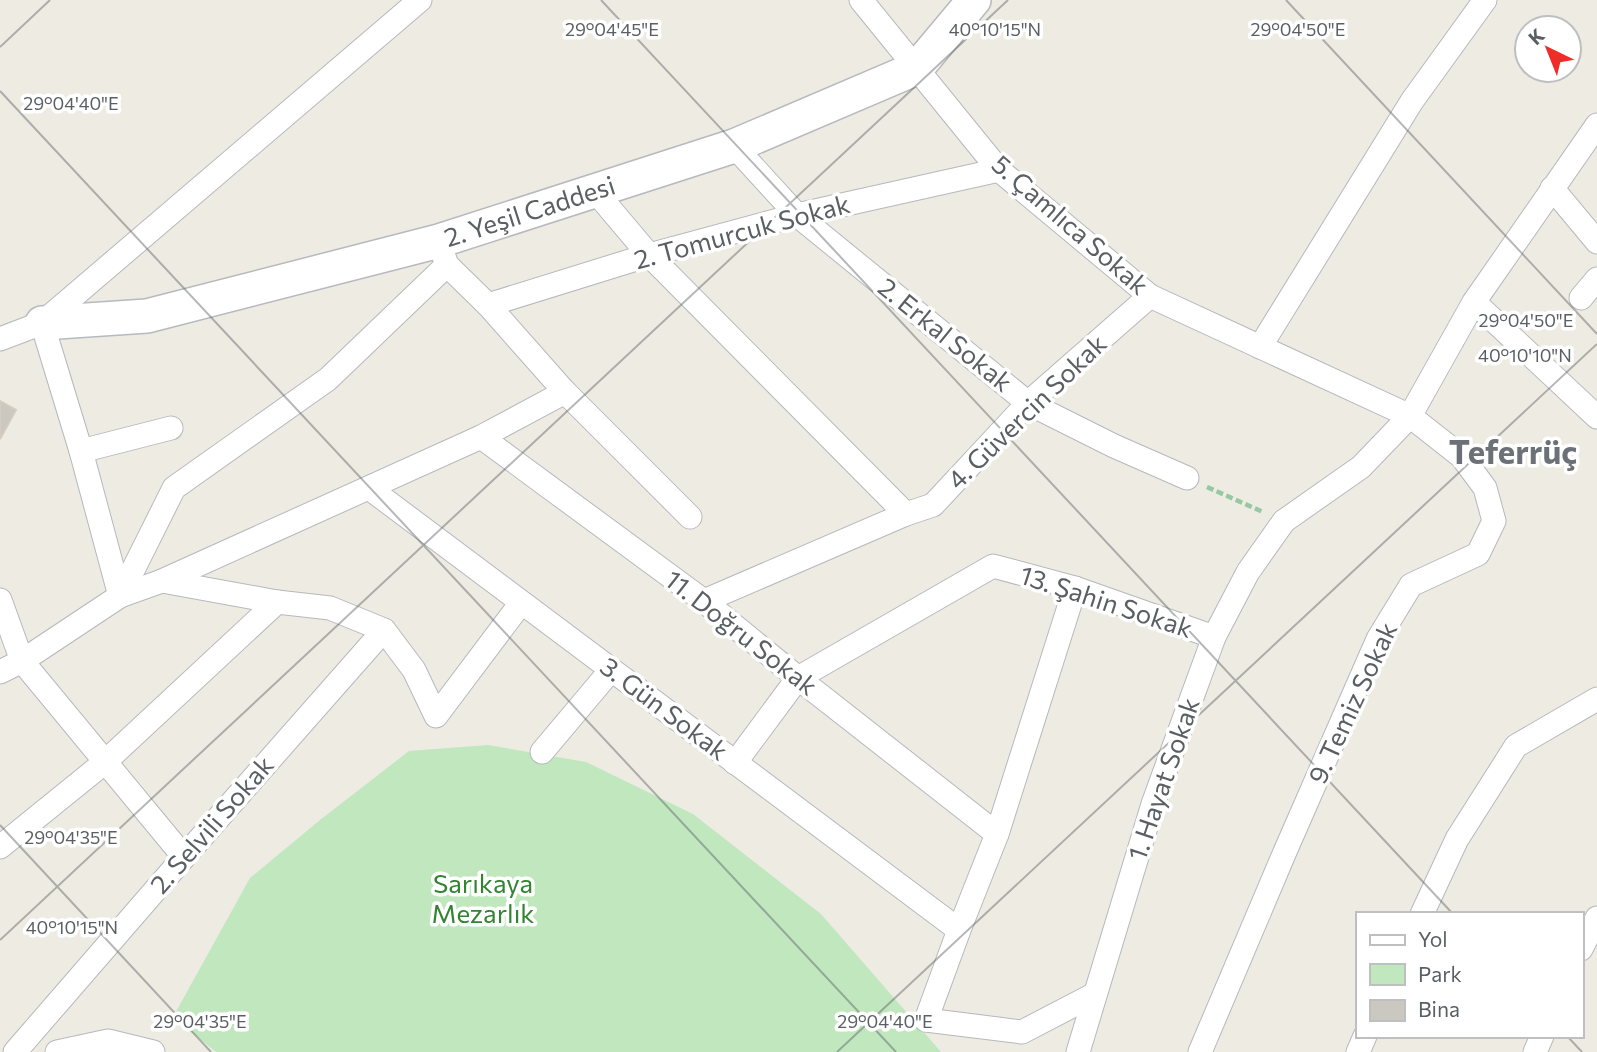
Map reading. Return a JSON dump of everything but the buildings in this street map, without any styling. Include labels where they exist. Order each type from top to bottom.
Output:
[{"type":"main road","name":"2. Yeşil Caddesi","points":[[42,323],[147,316],[443,253],[595,191],[734,146],[917,68],[974,0]]},
{"type":"street","points":[[0,339],[42,323],[420,0]]},
{"type":"street","name":"5. Çamlıca Sokak","points":[[862,0],[999,170],[1150,296],[1410,416]]},
{"type":"street","points":[[1260,347],[1412,101],[1485,0]]},
{"type":"street","name":"1. Hayat Sokak","points":[[1078,1052],[1153,803],[1214,637],[1248,572],[1284,521],[1361,467],[1410,416],[1474,302],[1597,125]]},
{"type":"street","name":"2. Erkal Sokak","points":[[734,146],[797,215],[1028,403],[1114,446],[1187,478]]},
{"type":"street","name":"2. Tomurcuk Sokak","points":[[488,305],[797,215],[999,170]]},
{"type":"street","points":[[1552,188],[1597,242]]},
{"type":"street","points":[[595,191],[649,256],[906,514]]},
{"type":"street","points":[[120,596],[174,488],[328,379],[443,253],[565,392],[690,517]]},
{"type":"street","points":[[1581,298],[1597,279]]},
{"type":"street","name":"4. Güvercin Sokak","points":[[704,601],[906,514],[933,505],[1028,403],[1150,296]]},
{"type":"street","points":[[1474,302],[1597,417]]},
{"type":"street","points":[[42,323],[81,451],[120,596]]},
{"type":"street","points":[[0,672],[22,661],[120,596],[162,581],[481,437],[565,392]]},
{"type":"street","name":"9. Temiz Sokak","points":[[1200,1052],[1378,639],[1411,585],[1478,554],[1494,521],[1485,488],[1462,457],[1410,416]]},
{"type":"street","points":[[81,451],[171,428]]},
{"type":"street","name":"11. Doğru Sokak","points":[[481,437],[704,601],[997,834]]},
{"type":"street","name":"3. Gün Sokak","points":[[369,488],[959,930]]},
{"type":"street","name":"13. Şahin Sokak","points":[[736,763],[798,678],[993,566],[1075,588],[1214,637]]},
{"type":"street","points":[[162,581],[277,602],[330,608],[384,630],[414,670],[436,716],[521,603]]},
{"type":"street","points":[[1075,588],[997,834],[926,1020],[1022,1032],[1095,994]]},
{"type":"street","points":[[0,600],[22,661],[184,857]]},
{"type":"street","points":[[0,847],[105,762],[277,602]]},
{"type":"street","name":"2. Selvili Sokak","points":[[15,1052],[384,630]]},
{"type":"street","points":[[542,752],[611,670]]},
{"type":"street","points":[[1423,912],[1457,839],[1516,747],[1597,699]]},
{"type":"street","points":[[1583,945],[1597,918]]},
{"type":"street","points":[[57,1052],[108,1041],[153,1052]]},
{"type":"path","points":[[1187,478],[1284,521]]},
{"type":"green space","name":"Sarıkaya Mezarlık","points":[[488,745],[586,762],[693,814],[821,914],[941,1052],[216,1052],[173,1017],[250,878],[409,751]]},
{"type":"district","name":"Teferrüç","points":[[1513,452]]}]
